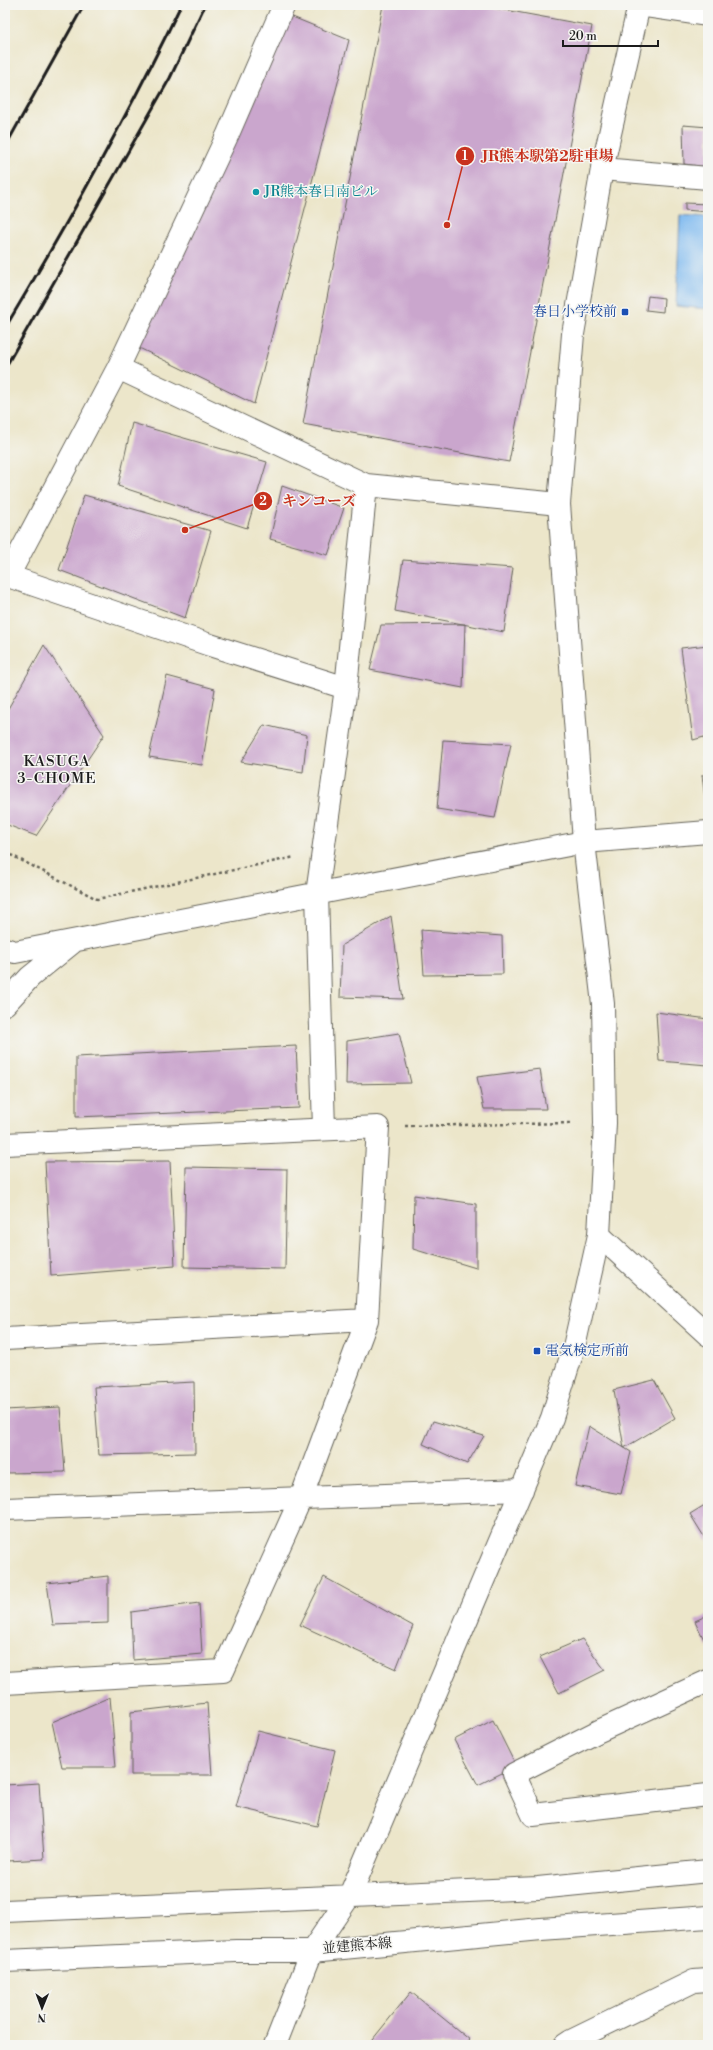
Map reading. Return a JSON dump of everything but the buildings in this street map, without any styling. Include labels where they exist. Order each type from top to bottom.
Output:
[{"type":"street","points":[[284,5],[228,134],[118,368],[8,576],[346,688]]},
{"type":"street","points":[[275,2045],[312,1951],[350,1895],[552,1418],[574,1347],[599,1235],[606,1123],[603,1004],[584,842],[559,504],[573,334],[602,169],[639,5],[708,15]]},
{"type":"street","points":[[602,169],[708,178]]},
{"type":"street","points":[[118,368],[366,485],[559,504]]},
{"type":"street","points":[[324,1129],[316,894],[346,688],[366,485]]},
{"type":"street","points":[[5,949],[15,952],[584,842],[708,832]]},
{"type":"street","points":[[5,1004],[30,977],[74,941]]},
{"type":"street","points":[[5,1144],[378,1127],[367,1320],[301,1498],[223,1671],[5,1683]]},
{"type":"street","points":[[599,1235],[708,1335]]},
{"type":"street","points":[[5,1339],[367,1320]]},
{"type":"street","points":[[5,1509],[522,1490]]},
{"type":"street","points":[[708,1681],[599,1731],[514,1774],[533,1815],[708,1795]]},
{"type":"street","points":[[5,1911],[538,1888],[708,1871]]},
{"type":"street","name":"並建熊本線","points":[[5,1961],[236,1951],[312,1951],[541,1929],[708,1917]]},
{"type":"street","points":[[565,2045],[694,1982],[708,1980]]},
{"type":"path","points":[[5,852],[97,899],[323,851]]},
{"type":"path","points":[[378,1127],[572,1123]]},
{"type":"water","points":[[680,215],[708,217],[708,309],[676,306]]},
{"type":"railway","points":[[5,147],[84,5]]},
{"type":"railway","points":[[5,328],[52,249],[97,168],[181,5]]},
{"type":"railway","points":[[5,368],[170,78],[205,5]]},
{"type":"place","name":"JR熊本春日南ビル","points":[[256,192]]},
{"type":"place","name":"JR熊本駅第2駐車場","points":[[447,225]]},
{"type":"place","name":"春日小学校前","points":[[625,312]]},
{"type":"place","name":"キンコーズ","points":[[185,530]]},
{"type":"place","name":"電気検定所前","points":[[537,1351]]},
{"type":"district","name":"KASUGA 3-CHOME","points":[[57,770]]}]
